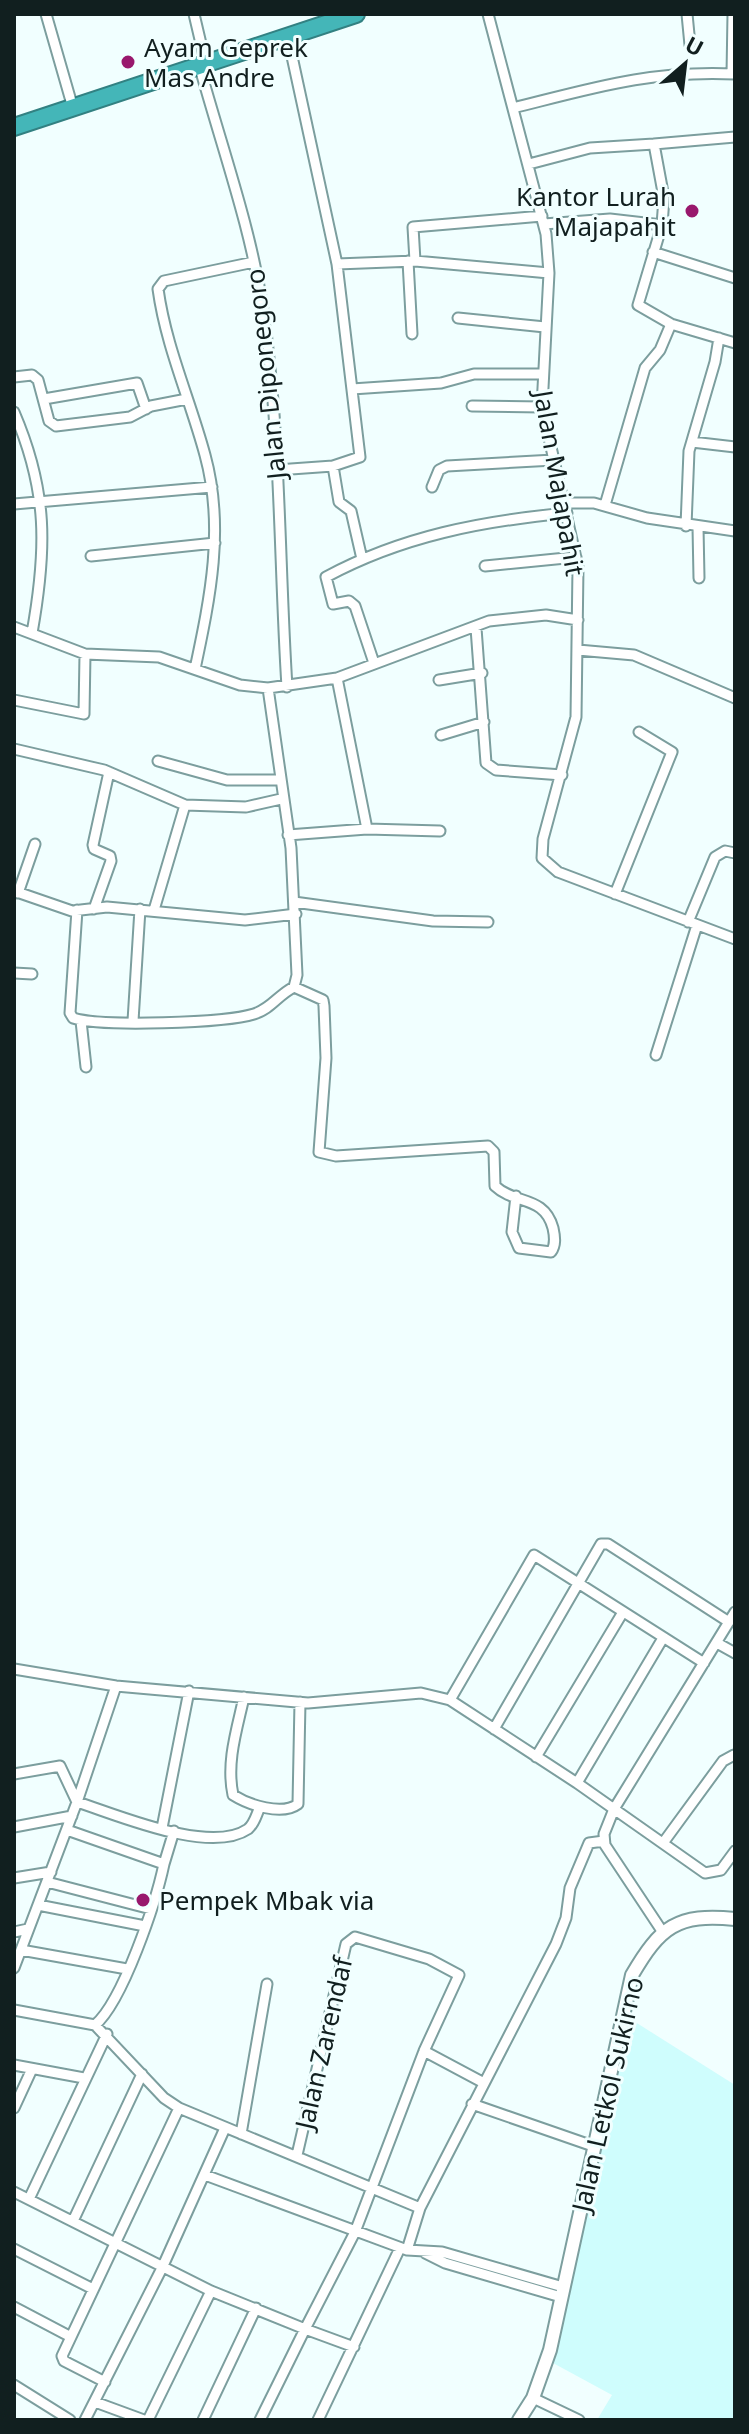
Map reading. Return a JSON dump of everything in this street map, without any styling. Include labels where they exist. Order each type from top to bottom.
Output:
[{"type":"highway","points":[[14,127],[356,14]]},
{"type":"main road","points":[[662,1931],[696,1920],[735,1919]]},
{"type":"main road","name":"Jalan Letkol Sukirno","points":[[519,2420],[533,2398],[550,2350],[626,1990],[642,1958],[662,1931]]},
{"type":"street","points":[[46,14],[73,108]]},
{"type":"street","name":"Jalan Diponegoro","points":[[194,14],[203,67],[254,262],[268,349],[287,687]]},
{"type":"street","name":"Jalan Majapahit","points":[[488,14],[543,220],[549,273],[542,407],[576,557],[576,717],[543,839],[542,858],[558,872],[615,894]]},
{"type":"street","points":[[687,14],[690,45]]},
{"type":"street","points":[[513,108],[637,77],[690,72],[733,74],[733,14]]},
{"type":"street","points":[[277,470],[333,466],[360,457],[337,264],[288,38]]},
{"type":"street","points":[[529,164],[590,148],[735,137]]},
{"type":"street","points":[[654,144],[664,198],[662,225],[638,305],[671,324],[735,343]]},
{"type":"street","points":[[412,334],[413,227],[610,219],[662,225]]},
{"type":"street","points":[[653,252],[735,278]]},
{"type":"street","points":[[337,264],[411,261],[549,273]]},
{"type":"street","points":[[195,669],[213,581],[215,543],[212,487],[164,325],[159,285],[254,262]]},
{"type":"street","points":[[458,318],[545,327]]},
{"type":"street","points":[[605,505],[645,368],[660,350],[671,324]]},
{"type":"street","points":[[686,526],[692,442],[719,338]]},
{"type":"street","points":[[352,389],[441,383],[474,374],[542,374]]},
{"type":"street","points":[[14,377],[36,377],[49,421],[56,426],[130,417],[146,409],[187,399]]},
{"type":"street","points":[[44,399],[137,383],[146,409]]},
{"type":"street","points":[[472,406],[542,407]]},
{"type":"street","points":[[14,412],[34,460],[41,502],[42,572],[32,633]]},
{"type":"street","points":[[692,442],[735,447]]},
{"type":"street","points":[[432,487],[439,470],[447,466],[554,460]]},
{"type":"street","points":[[333,466],[339,502],[351,511],[362,559]]},
{"type":"street","points":[[14,504],[212,487]]},
{"type":"street","points":[[374,663],[355,606],[349,601],[333,604],[325,580],[362,559],[440,531],[476,522],[605,505],[686,526],[735,531]]},
{"type":"street","points":[[698,527],[699,578]]},
{"type":"street","points":[[91,556],[215,543]]},
{"type":"street","points":[[485,566],[576,557]]},
{"type":"street","points":[[14,627],[85,654],[159,657],[240,685],[268,688],[337,678],[489,621],[543,615],[578,620]]},
{"type":"street","points":[[476,628],[482,673],[485,760],[492,769],[562,775]]},
{"type":"street","points":[[578,650],[634,655],[735,698]]},
{"type":"street","points":[[14,700],[84,714],[85,654]]},
{"type":"street","points":[[439,680],[482,673]]},
{"type":"street","points":[[337,678],[367,829]]},
{"type":"street","points":[[268,688],[296,914],[297,975],[294,987]]},
{"type":"street","points":[[441,735],[484,722]]},
{"type":"street","points":[[639,732],[672,752],[615,894],[735,939]]},
{"type":"street","points":[[14,749],[109,772],[185,805],[246,807],[281,799]]},
{"type":"street","points":[[158,761],[227,780],[279,780]]},
{"type":"street","points":[[94,909],[111,861],[110,856],[94,849],[93,845],[109,772]]},
{"type":"street","points":[[154,910],[185,805]]},
{"type":"street","points":[[288,835],[367,829],[440,831]]},
{"type":"street","points":[[35,844],[16,892],[66,910],[140,909],[245,920],[296,914]]},
{"type":"street","points":[[656,1055],[692,923],[715,857],[725,851],[735,853]]},
{"type":"street","points":[[294,902],[433,921],[488,922]]},
{"type":"street","points":[[133,1021],[140,909]]},
{"type":"street","points":[[77,910],[70,1013],[81,1021],[186,1022],[252,1015],[270,1008],[281,993],[294,987],[319,996],[324,1006],[326,1058],[319,1152],[336,1156],[488,1146],[494,1152],[495,1186],[539,1204],[546,1211],[555,1241],[551,1252],[519,1248],[512,1232],[516,1196]]},
{"type":"street","points":[[14,973],[32,974]]},
{"type":"street","points":[[81,1021],[86,1067]]},
{"type":"street","points":[[494,1729],[596,1550],[605,1543],[729,1622]]},
{"type":"street","points":[[450,1700],[533,1556],[704,1663]]},
{"type":"street","points":[[536,1757],[623,1612]]},
{"type":"street","points":[[604,1841],[614,1809],[735,1612]]},
{"type":"street","points":[[577,1783],[663,1638]]},
{"type":"street","points":[[717,1643],[735,1653]]},
{"type":"street","points":[[14,1669],[116,1686],[300,1702],[421,1693],[450,1700],[710,1874],[721,1870],[735,1851]]},
{"type":"street","points":[[14,1968],[67,1830],[116,1686]]},
{"type":"street","points":[[162,1828],[189,1691]]},
{"type":"street","points":[[244,1697],[231,1762],[231,1785],[233,1795],[260,1807],[291,1809],[298,1804],[300,1702]]},
{"type":"street","points":[[663,1843],[723,1761],[735,1755]]},
{"type":"street","points":[[14,1774],[60,1766],[77,1802],[162,1828],[213,1838],[232,1836],[251,1827],[260,1807]]},
{"type":"street","points":[[14,1827],[72,1816]]},
{"type":"street","points":[[67,1830],[164,1864]]},
{"type":"street","points":[[95,2025],[110,2009],[145,1926],[174,1831]]},
{"type":"street","points":[[604,1841],[662,1931]]},
{"type":"street","points":[[318,2420],[472,2104],[556,1944],[566,1918],[570,1888],[589,1843],[604,1841]]},
{"type":"street","points":[[14,1878],[51,1872]]},
{"type":"street","points":[[47,1882],[151,1909]]},
{"type":"street","points":[[38,1905],[145,1926]]},
{"type":"street","points":[[14,1932],[28,1929]]},
{"type":"street","name":"Jalan Zarendaf","points":[[297,2155],[346,1944],[355,1937],[429,1959],[459,1975],[424,2051]]},
{"type":"street","points":[[21,1950],[127,1969]]},
{"type":"street","points":[[241,2134],[267,1984]]},
{"type":"street","points":[[14,2010],[95,2025],[107,2034],[164,2098],[179,2108],[420,2208]]},
{"type":"street","points":[[29,2199],[107,2034]]},
{"type":"street","points":[[260,2420],[355,2232],[424,2051],[484,2083]]},
{"type":"street","points":[[14,2065],[84,2078]]},
{"type":"street","points":[[14,2108],[32,2069]]},
{"type":"street","points":[[73,2221],[142,2074]]},
{"type":"street","points":[[472,2104],[593,2146]]},
{"type":"street","points":[[105,2382],[64,2361],[62,2356],[179,2108]]},
{"type":"street","points":[[85,2420],[162,2268],[225,2128]]},
{"type":"street","points":[[205,2175],[355,2232],[404,2249],[422,2251],[445,2263],[562,2292]]},
{"type":"street","points":[[14,2192],[211,2291],[354,2347]]},
{"type":"street","points":[[14,2249],[93,2289]]},
{"type":"street","points":[[95,2402],[146,2420],[211,2291]]},
{"type":"street","points":[[14,2307],[71,2337]]},
{"type":"street","points":[[203,2420],[256,2308]]},
{"type":"street","points":[[14,2385],[70,2420]]},
{"type":"street","points":[[533,2398],[579,2420]]},
{"type":"shaded area","points":[[632,2020],[735,2085],[735,2420],[597,2420],[612,2395],[553,2363],[586,2219],[600,2139]]},
{"type":"place","name":"Ayam Geprek Mas Andre","points":[[128,62]]},
{"type":"place","name":"Kantor Lurah Majapahit","points":[[692,211]]},
{"type":"place","name":"Pempek Mbak via","points":[[143,1900]]}]
